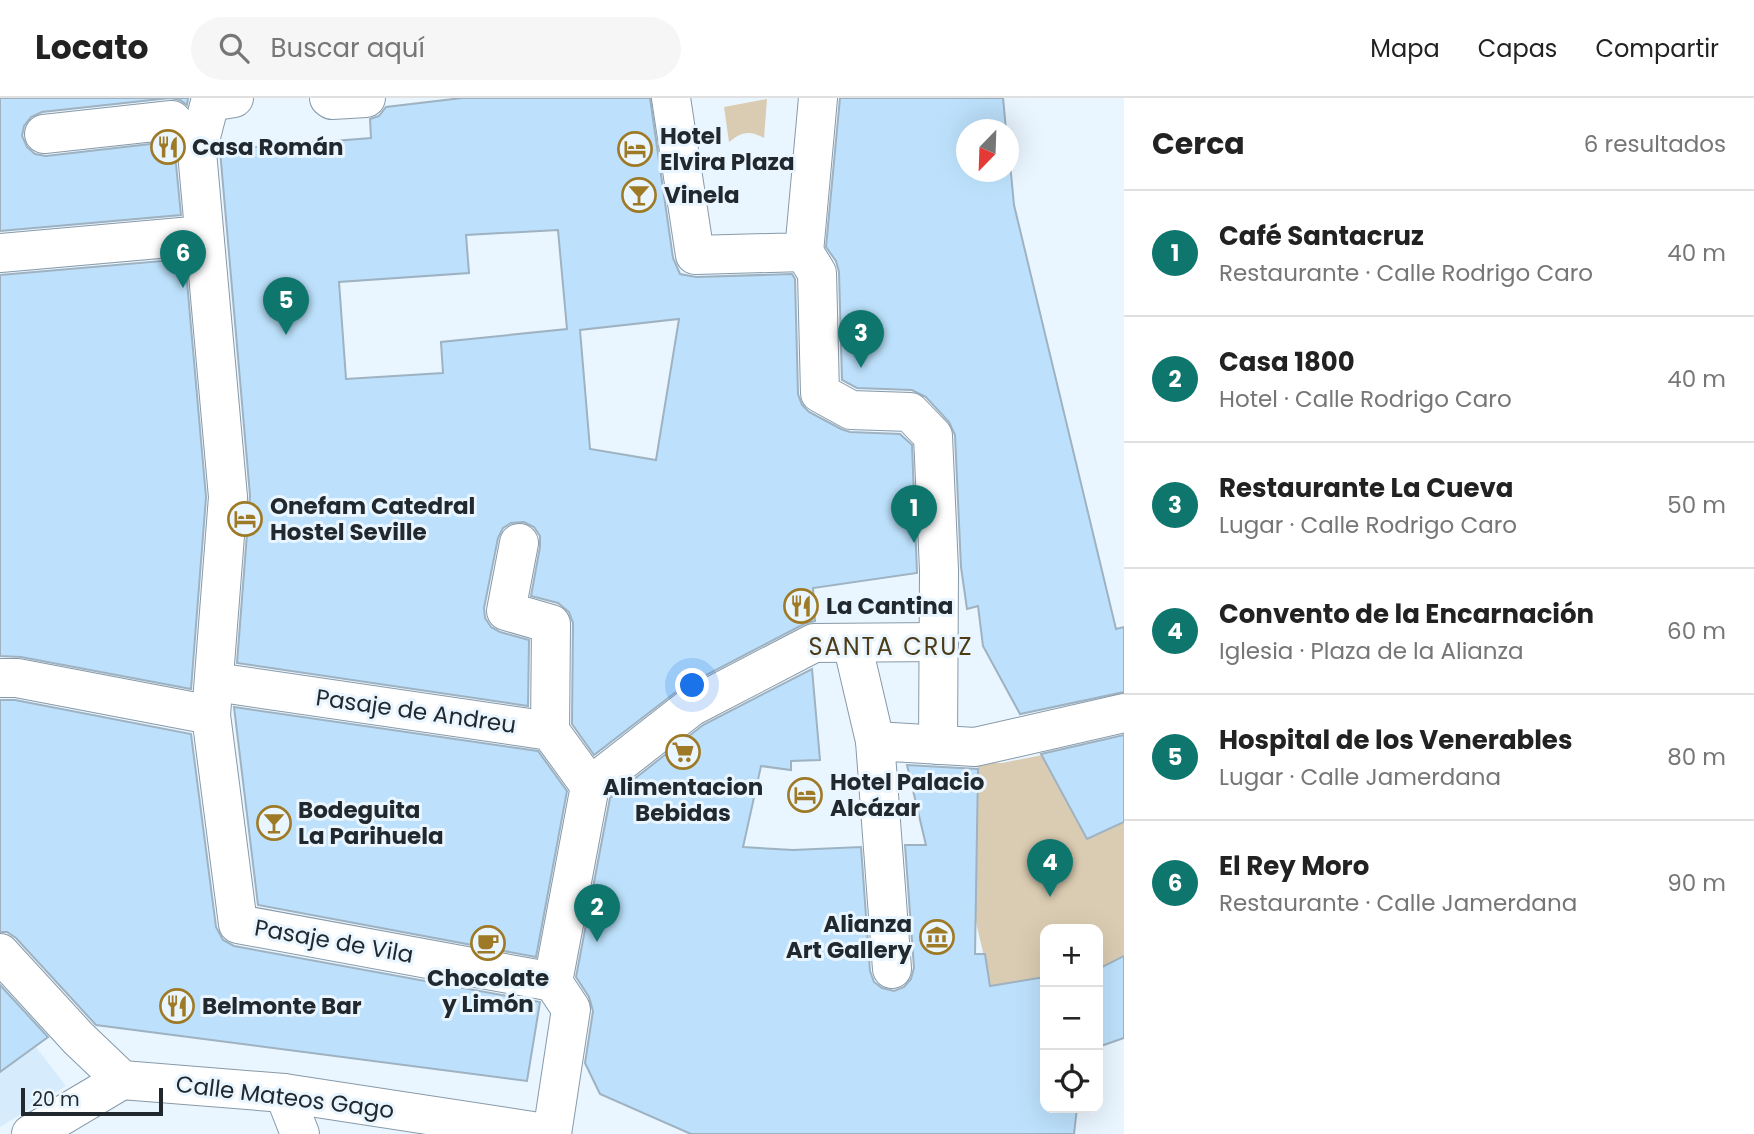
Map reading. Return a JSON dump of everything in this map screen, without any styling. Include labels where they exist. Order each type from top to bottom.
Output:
[{"type":"street","points":[[213,699],[228,498],[197,152],[210,102],[234,98]]},
{"type":"street","points":[[329,98],[366,98]]},
{"type":"street","points":[[671,98],[695,255],[804,252]]},
{"type":"street","points":[[818,98],[804,252],[817,272],[820,393],[851,410],[910,412],[933,436],[939,642],[957,746]]},
{"type":"street","points":[[44,134],[172,120]]},
{"type":"street","points":[[0,253],[204,235]]},
{"type":"street","points":[[519,543],[506,611],[551,624],[550,731],[590,786]]},
{"type":"street","points":[[552,1134],[571,1009],[553,982],[590,786],[691,707],[814,643],[939,642]]},
{"type":"street","points":[[852,643],[876,741],[892,969]]},
{"type":"street","name":"Pasaje de Andreu","points":[[0,678],[550,731]]},
{"type":"street","name":"Pasaje de Vila","points":[[213,699],[238,923],[553,982]]},
{"type":"street","points":[[876,741],[957,746],[1124,713]]},
{"type":"street","points":[[0,953],[78,1038],[122,1080],[31,1134]]},
{"type":"street","name":"Calle Mateos Gago","points":[[122,1080],[284,1093],[552,1134]]},
{"type":"street","points":[[284,1093],[300,1134]]},
{"type":"shaded area","points":[[767,99],[764,138],[746,133],[729,142],[724,107]]},
{"type":"shaded area","points":[[1098,744],[1124,822],[1124,956],[1103,966],[1103,924],[1040,924],[1040,978],[990,986],[974,910],[978,763],[1002,763]]},
{"type":"shaded area","points":[[35,1046],[66,1086],[0,1127],[0,1072]]},
{"type":"building","points":[[0,98],[170,98],[42,112],[31,117],[24,126],[22,136],[27,147],[35,154],[46,156],[177,141],[175,154],[181,215],[0,231]]},
{"type":"building","points":[[170,98],[188,98],[187,105],[180,100]]},
{"type":"building","points":[[462,98],[650,98],[673,258],[680,274],[696,277],[792,274],[795,279],[798,394],[802,405],[809,412],[841,429],[850,432],[900,434],[912,445],[917,573],[813,588],[815,621],[804,624],[681,688],[594,755],[572,724],[573,623],[569,612],[558,603],[531,596],[540,536],[534,527],[524,522],[511,523],[503,528],[498,538],[484,608],[485,618],[491,627],[529,640],[528,706],[237,663],[250,495],[220,150],[371,138],[370,119],[379,116],[386,107]],"holes":[[[558,230],[567,329],[441,342],[443,373],[346,379],[339,282],[469,273],[466,235]],[[679,319],[656,460],[590,449],[580,330]]]},
{"type":"building","points":[[840,98],[1003,98],[1005,119],[956,119],[956,182],[1012,182],[1014,205],[1116,629],[1124,627],[1124,692],[1020,714],[983,646],[978,606],[967,609],[961,567],[955,435],[949,422],[926,397],[912,390],[857,388],[842,380],[839,272],[836,261],[826,247]]},
{"type":"building","points":[[185,259],[206,497],[191,689],[21,657],[0,656],[0,275]]},
{"type":"building","points":[[812,669],[820,760],[791,761],[791,770],[761,766],[743,847],[793,850],[861,847],[870,971],[874,982],[882,988],[894,991],[904,987],[911,979],[914,968],[905,845],[926,845],[907,765],[978,769],[975,954],[985,954],[990,986],[1040,978],[1040,1113],[1076,1113],[1074,1134],[691,1134],[600,1094],[585,1063],[593,1011],[589,997],[576,977],[610,798],[703,725]]},
{"type":"building","points":[[0,700],[15,700],[191,734],[216,927],[223,940],[234,946],[540,1002],[527,1081],[96,1025],[16,938],[7,932],[0,932]]},
{"type":"building","points":[[234,707],[538,751],[567,791],[536,957],[258,905]]},
{"type":"building","points":[[1124,735],[1124,822],[1087,839],[1041,754]]},
{"type":"building","points":[[1124,956],[1124,1038],[1103,1045],[1103,987],[1103,966]]},
{"type":"building","points":[[0,985],[48,1037],[0,1072]]},
{"type":"place","name":"Casa Román","points":[[168,147]]},
{"type":"place","name":"Hotel Elvira Plaza","points":[[635,149]]},
{"type":"place","name":"Vinela","points":[[639,195]]},
{"type":"place","name":"El Rey Moro","points":[[183,288]]},
{"type":"place","name":"Hospital de los Venerables","points":[[286,335]]},
{"type":"place","name":"Restaurante La Cueva","points":[[861,368]]},
{"type":"place","name":"Onefam Catedral Hostel Seville","points":[[245,519]]},
{"type":"place","name":"Café Santacruz","points":[[914,543]]},
{"type":"place","name":"La Cantina","points":[[801,606]]},
{"type":"place","name":"Alimentacion Bebidas","points":[[683,752]]},
{"type":"place","name":"Hotel Palacio Alcázar","points":[[805,795]]},
{"type":"place","name":"Bodeguita La Parihuela","points":[[274,823]]},
{"type":"place","name":"Convento de la Encarnación","points":[[1050,897]]},
{"type":"place","name":"Alianza Art Gallery","points":[[937,937]]},
{"type":"place","name":"Casa 1800","points":[[597,942]]},
{"type":"place","name":"Chocolate y Limón","points":[[488,943]]},
{"type":"place","name":"Belmonte Bar","points":[[177,1006]]},
{"type":"district","name":"SANTA CRUZ","points":[[891,646]]}]
